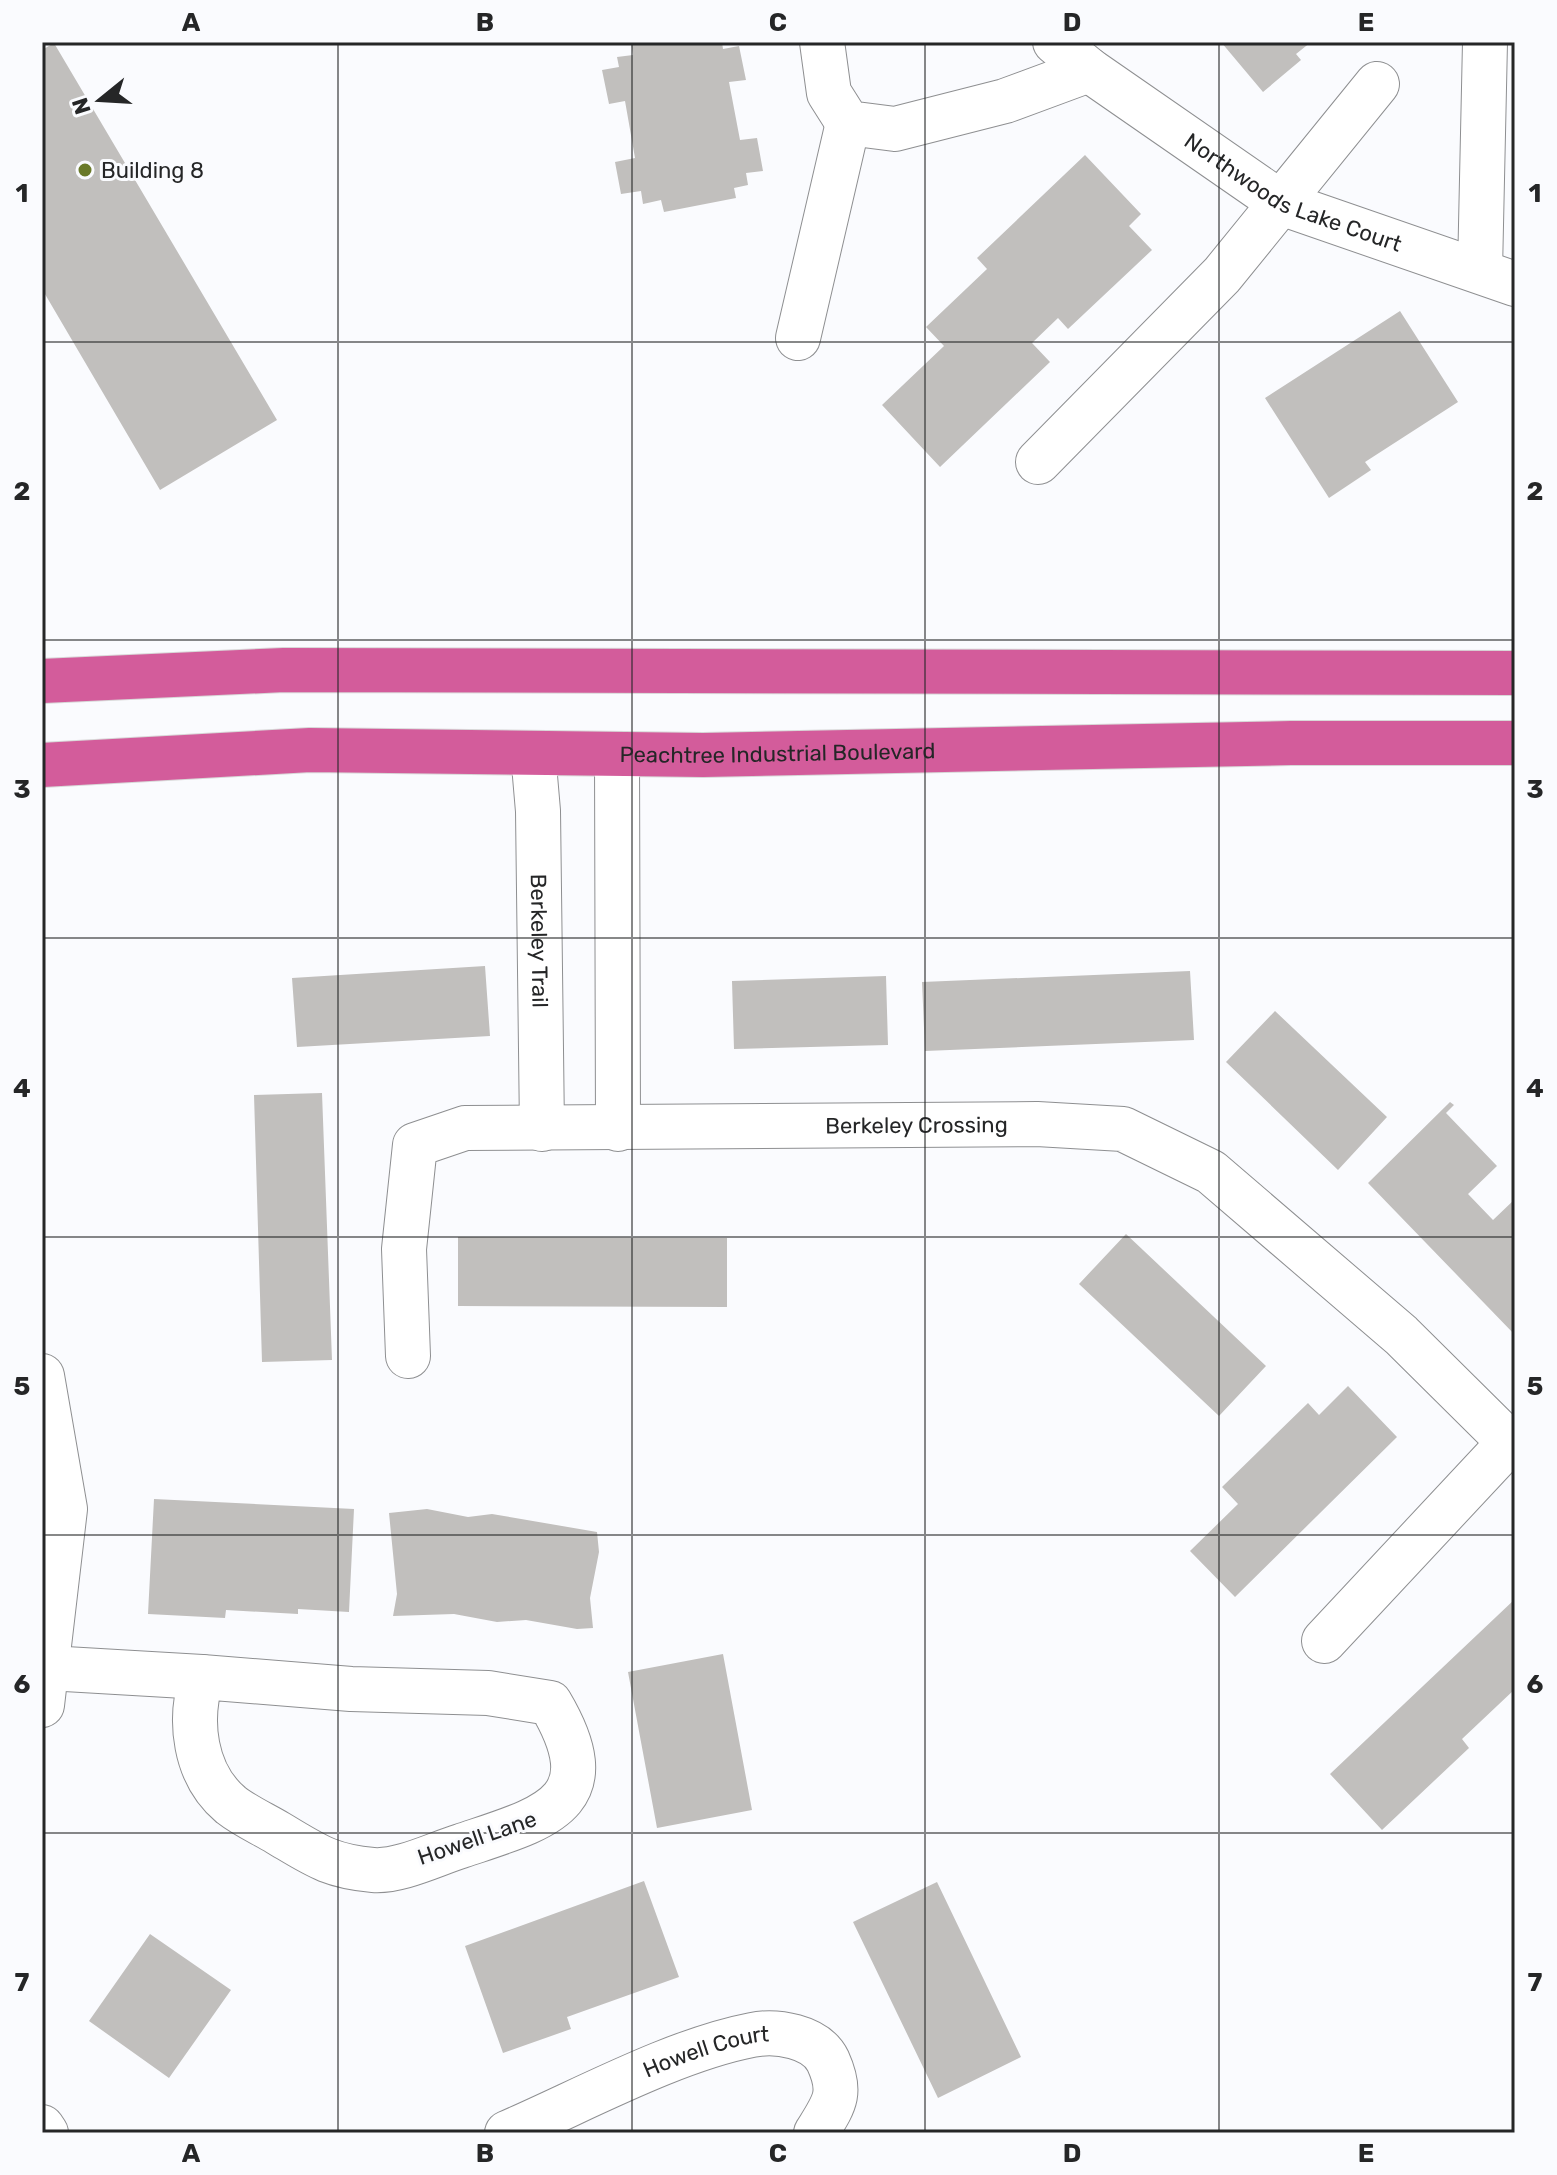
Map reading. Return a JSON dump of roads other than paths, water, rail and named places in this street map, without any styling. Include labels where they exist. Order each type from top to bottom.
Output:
[{"type":"highway","points":[[42,681],[284,670],[1515,673]]},
{"type":"highway","name":"Peachtree Industrial Boulevard","points":[[42,765],[310,750],[617,755],[1291,743],[1515,743]]},
{"type":"street","points":[[798,338],[848,123],[829,93],[822,42]]},
{"type":"street","name":"Northwoods Lake Court","points":[[1055,42],[1089,70],[1281,203],[1498,277]]},
{"type":"street","points":[[1485,42],[1498,277]]},
{"type":"street","points":[[848,123],[895,129],[1005,101],[1089,70]]},
{"type":"street","points":[[1038,462],[1222,275],[1377,84]]},
{"type":"street","name":"Berkeley Trail","points":[[533,753],[538,811],[542,1129]]},
{"type":"street","points":[[617,755],[618,1129]]},
{"type":"street","name":"Berkeley Crossing","points":[[408,1356],[404,1249],[415,1145],[465,1128],[1037,1124],[1123,1129],[1211,1172],[1401,1335],[1512,1445]]},
{"type":"street","points":[[42,1376],[65,1509],[45,1686]]},
{"type":"street","points":[[1324,1641],[1512,1445]]},
{"type":"street","name":"Howell Lane","points":[[45,1686],[202,1677],[351,1689],[488,1693],[550,1703],[574,1755],[572,1785],[552,1812],[424,1858],[378,1870],[331,1864],[230,1805],[211,1780],[194,1741],[196,1697],[202,1677]]},
{"type":"street","name":"Howell Court","points":[[507,2133],[698,2050],[767,2034],[792,2035],[824,2053],[836,2079],[836,2102],[816,2133]]},
{"type":"street","points":[[42,2127],[46,2133]]},
{"type":"place","name":"Building 8","points":[[85,170]]}]
